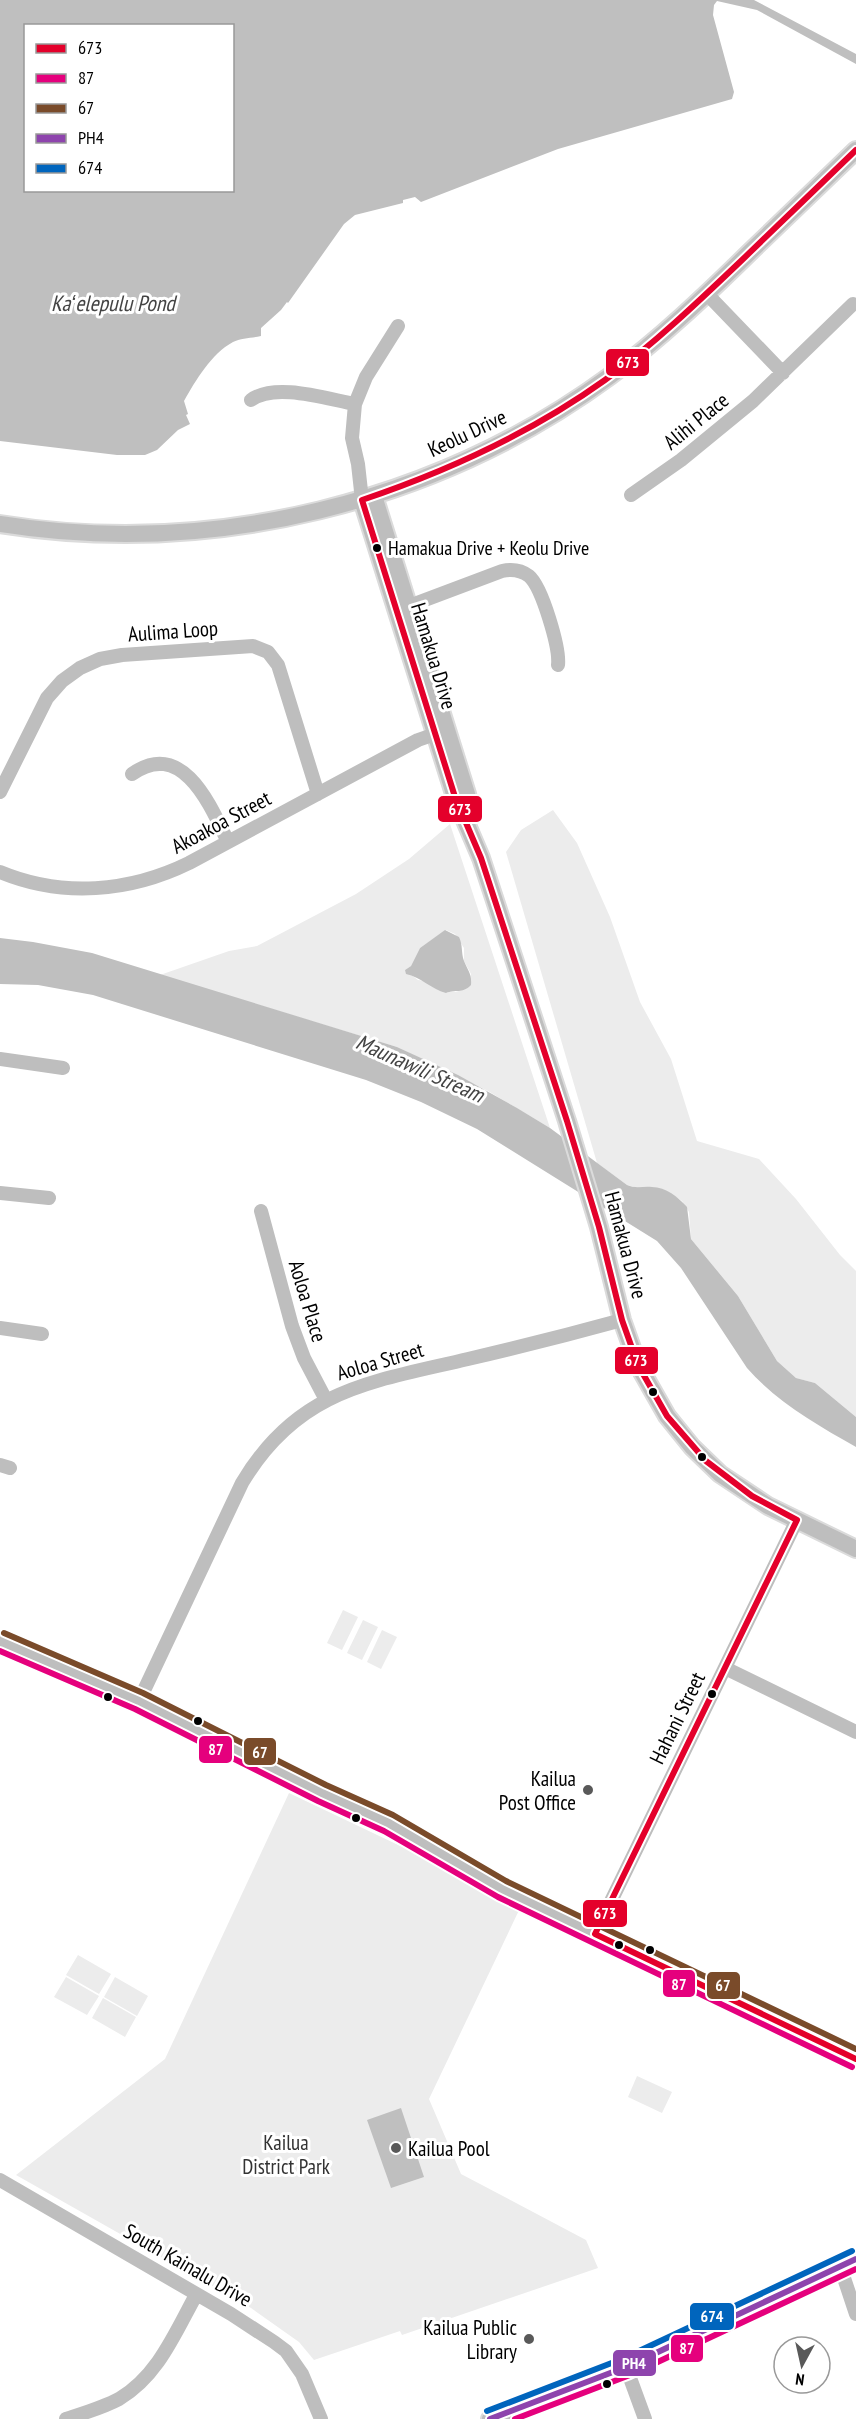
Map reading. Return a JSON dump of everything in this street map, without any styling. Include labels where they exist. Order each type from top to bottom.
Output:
[{"type":"main road","name":"Keolu Drive","points":[[0,524],[99,533],[198,530],[268,522],[368,498],[465,461],[554,414],[638,355],[707,294],[856,151]]},
{"type":"main road","name":"Hamakua Drive","points":[[368,498],[441,733],[467,794],[481,858],[567,1121],[599,1227],[622,1320],[646,1383],[685,1440],[735,1486],[768,1506],[856,1549]]},
{"type":"main road","points":[[490,2419],[626,2367],[856,2259]]},
{"type":"street","points":[[707,294],[783,373]]},
{"type":"street","name":"Alihi Place","points":[[631,495],[706,441],[753,401],[853,304]]},
{"type":"street","name":"Hamakua Drive","points":[[368,498],[352,438],[355,404],[366,377],[398,326]]},
{"type":"street","points":[[251,400],[264,393],[286,392],[355,404]]},
{"type":"street","points":[[402,609],[502,571],[518,571],[528,576],[536,585],[557,644],[558,665]]},
{"type":"street","name":"Aulima Loop","points":[[0,792],[48,698],[62,681],[80,668],[100,659],[122,655],[253,646],[268,652],[278,665],[318,794]]},
{"type":"street","name":"Akoakoa Street","points":[[0,872],[53,887],[106,888],[157,877],[228,842],[418,740],[441,733]]},
{"type":"street","points":[[132,774],[146,766],[159,764],[183,772],[202,791],[228,842]]},
{"type":"street","points":[[0,1059],[63,1068]]},
{"type":"street","points":[[0,1193],[48,1198]]},
{"type":"street","name":"Aoloa Place","points":[[261,1211],[292,1326],[304,1358],[326,1400]]},
{"type":"street","name":"Aoloa Street","points":[[139,1701],[250,1469],[282,1431],[308,1410],[368,1383],[622,1320]]},
{"type":"street","points":[[0,1328],[42,1334]]},
{"type":"street","name":"Hahani Street","points":[[595,1934],[797,1520]]},
{"type":"street","points":[[0,1641],[139,1701],[322,1793],[388,1823],[502,1889],[856,2059]]},
{"type":"street","points":[[725,1668],[856,1732]]},
{"type":"street","name":"South Kainalu Drive","points":[[0,2180],[257,2330],[286,2351],[302,2374],[321,2419]]},
{"type":"street","points":[[840,2266],[856,2314]]},
{"type":"street","points":[[66,2419],[105,2405],[139,2385],[160,2360],[196,2295]]},
{"type":"street","points":[[626,2367],[645,2419]]},
{"type":"green space","points":[[553,810],[577,843],[610,917],[640,1002],[671,1059],[697,1141],[759,1159],[856,1271],[856,1417],[815,1383],[796,1378],[777,1361],[738,1296],[691,1239],[689,1212],[682,1201],[670,1193],[648,1187],[638,1188],[627,1185],[597,1163],[506,852],[521,830]]},
{"type":"green space","points":[[450,824],[550,1128],[488,1091],[397,1047],[160,975],[229,951],[257,946],[356,894],[409,859]],"holes":[[[446,930],[455,934],[464,948],[464,961],[471,974],[467,989],[455,992],[430,985],[427,981],[418,980],[405,970],[411,966],[420,948]]]},
{"type":"green space","points":[[343,1610],[358,1617],[342,1650],[327,1643]]},
{"type":"green space","points":[[363,1620],[378,1627],[362,1660],[347,1653]]},
{"type":"green space","points":[[382,1630],[397,1637],[381,1669],[367,1662]]},
{"type":"green space","name":"Kailua District Park","points":[[289,1793],[522,1904],[429,2099],[461,2174],[586,2240],[598,2268],[402,2335],[400,2331],[314,2360],[299,2342],[251,2308],[16,2175],[165,2059]]},
{"type":"green space","points":[[78,1955],[111,1974],[99,1994],[66,1975]]},
{"type":"green space","points":[[66,1977],[99,1996],[87,2015],[54,1997]]},
{"type":"green space","points":[[115,1977],[148,1996],[137,2016],[104,1997]]},
{"type":"green space","points":[[103,1998],[136,2017],[125,2037],[92,2018]]},
{"type":"green space","points":[[637,2076],[672,2092],[662,2113],[628,2097]]},
{"type":"water","name":"Kaʻelepulu Pond","points":[[0,0],[754,0],[856,54],[856,64],[757,10],[717,1],[713,15],[734,92],[732,99],[558,149],[421,202],[415,197],[403,200],[403,203],[355,215],[344,224],[288,303],[261,328],[261,336],[233,342],[211,360],[184,401],[190,424],[178,430],[157,450],[145,455],[117,455],[0,441]]},
{"type":"water","points":[[445,930],[459,937],[471,981],[471,985],[465,989],[446,993],[406,974],[405,970],[411,966],[420,948]]},
{"type":"water","name":"Maunawili Stream","points":[[0,938],[92,953],[397,1047],[458,1075],[517,1108],[550,1128],[627,1185],[657,1187],[671,1193],[687,1207],[691,1239],[738,1296],[777,1361],[796,1378],[815,1383],[856,1417],[856,1447],[798,1412],[771,1392],[747,1368],[681,1268],[657,1241],[477,1129],[421,1102],[366,1080],[93,995],[38,985],[0,984]]},
{"type":"water","name":"Kailua Pool","points":[[401,2108],[424,2177],[391,2188],[367,2120]]},
{"type":"transit line","name":"673","points":[[856,150],[692,307],[605,380],[548,417],[488,449],[394,489],[362,500],[455,797],[481,858],[567,1121],[599,1227],[622,1320],[638,1365],[667,1416],[706,1461],[752,1496],[797,1520],[595,1934],[856,2059]]},
{"type":"transit line","name":"67","points":[[4,1633],[143,1693],[326,1785],[393,1815],[506,1881],[856,2049]]},
{"type":"transit line","name":"87","points":[[0,1651],[135,1709],[318,1801],[384,1831],[498,1897],[852,2067]]},
{"type":"transit line","name":"674","points":[[487,2411],[622,2359],[852,2251]]},
{"type":"transit line","name":"PH4","points":[[490,2419],[626,2367],[856,2259]]},
{"type":"transit line","name":"87","points":[[515,2419],[630,2375],[856,2269]]},
{"type":"place","name":"Hamakua Drive + Keolu Drive","points":[[377,548]]},
{"type":"place","name":"Kailua Post Office","points":[[588,1790]]},
{"type":"place","name":"Kailua Pool","points":[[396,2148]]},
{"type":"place","name":"Kailua Public Library","points":[[529,2339]]}]
